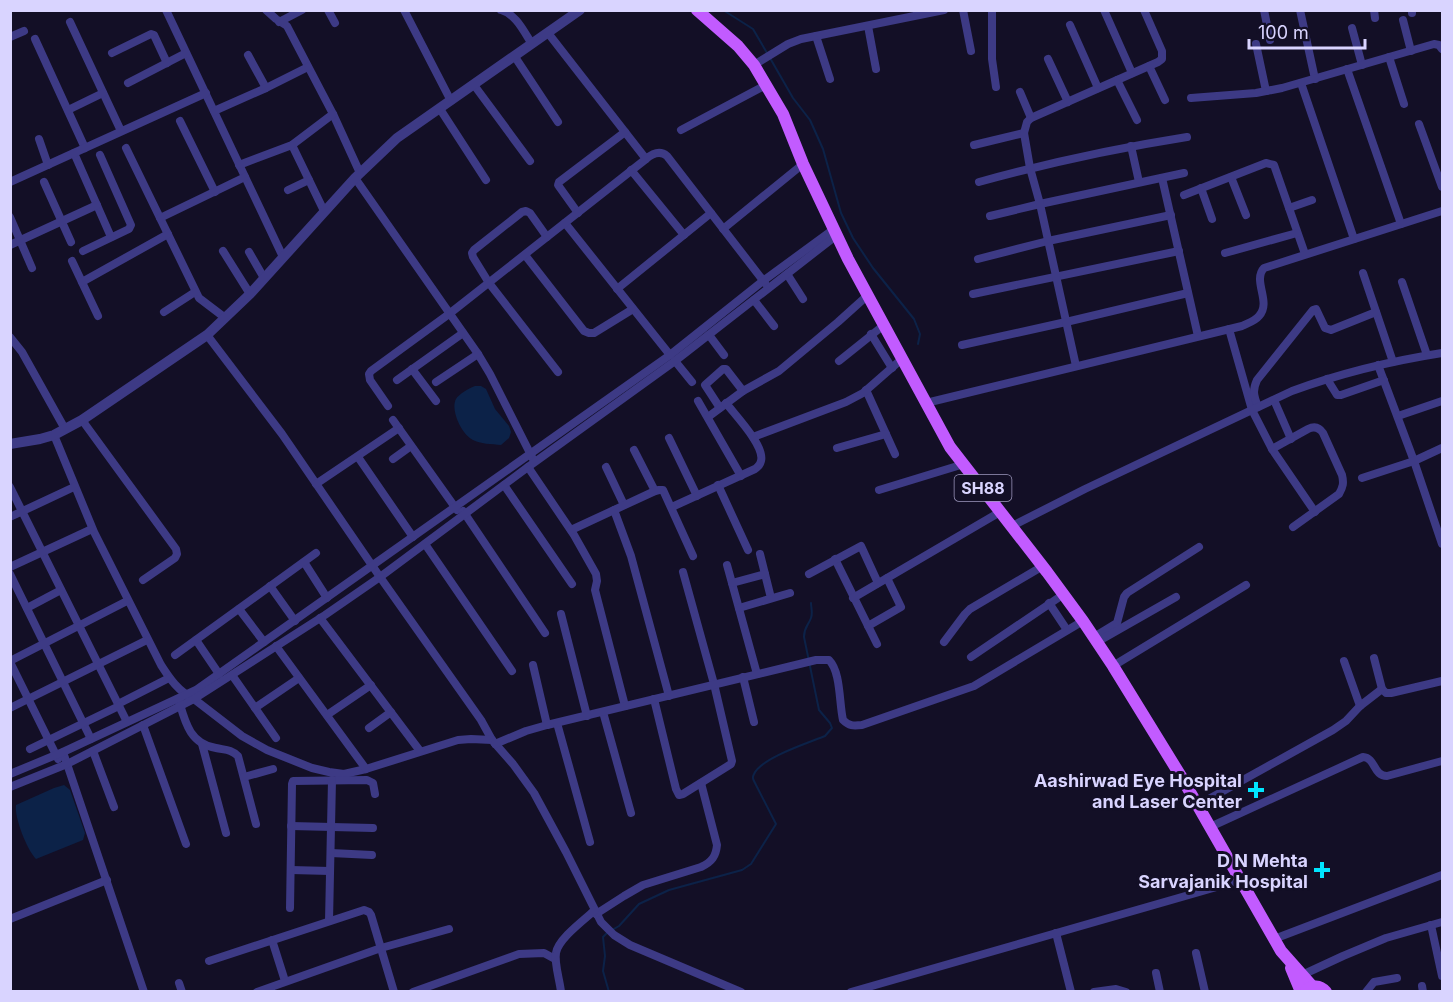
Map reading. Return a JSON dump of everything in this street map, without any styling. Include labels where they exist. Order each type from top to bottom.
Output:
[{"type":"main road","name":"SH88","points":[[697,10],[759,62],[766,85],[783,114],[803,164],[836,232],[950,447],[1064,594],[1113,666],[1306,990]]},
{"type":"main road","name":"SH88","points":[[1287,958],[1302,975],[1306,990]]},
{"type":"main road","points":[[1306,990],[1321,987],[1326,992]]},
{"type":"street","points":[[166,10],[283,257]]},
{"type":"street","points":[[266,10],[287,26],[333,114],[358,176],[490,374],[531,461],[596,574],[595,590],[625,706]]},
{"type":"street","points":[[279,22],[302,10]]},
{"type":"street","points":[[328,10],[335,23]]},
{"type":"street","points":[[404,10],[451,101]]},
{"type":"street","points":[[501,10],[513,15],[532,44]]},
{"type":"street","points":[[10,444],[54,435],[82,420],[207,334],[250,294],[324,211],[397,138],[580,10]]},
{"type":"street","points":[[759,62],[801,39],[944,10]]},
{"type":"street","points":[[963,10],[971,51]]},
{"type":"street","points":[[992,10],[992,58],[996,87]]},
{"type":"street","points":[[1104,10],[1132,73]]},
{"type":"street","points":[[1076,366],[1024,133],[1027,122],[1031,118],[1162,59],[1162,51],[1144,10]]},
{"type":"street","points":[[1264,10],[1270,40]]},
{"type":"street","points":[[1300,10],[1315,79]]},
{"type":"street","points":[[1403,20],[1410,51]]},
{"type":"street","points":[[70,22],[121,131]]},
{"type":"street","points":[[1070,25],[1098,88]]},
{"type":"street","points":[[868,26],[876,69]]},
{"type":"street","points":[[1352,28],[1362,65]]},
{"type":"street","points":[[10,37],[24,31]]},
{"type":"street","points":[[548,33],[646,159]]},
{"type":"street","points":[[112,52],[151,34],[154,35],[167,63]]},
{"type":"street","points":[[816,36],[830,80]]},
{"type":"street","points":[[34,39],[86,148]]},
{"type":"street","points":[[1256,44],[1266,91]]},
{"type":"street","points":[[1191,98],[1266,91],[1434,44],[1443,48]]},
{"type":"street","points":[[128,83],[186,53]]},
{"type":"street","points":[[248,55],[266,88]]},
{"type":"street","points":[[515,57],[558,122]]},
{"type":"street","points":[[1389,57],[1404,104]]},
{"type":"street","points":[[1047,58],[1068,102]]},
{"type":"street","points":[[1149,66],[1165,100]]},
{"type":"street","points":[[214,111],[308,67]]},
{"type":"street","points":[[1347,69],[1401,224]]},
{"type":"street","points":[[1117,80],[1137,120]]},
{"type":"street","points":[[1301,83],[1354,239]]},
{"type":"street","points":[[474,85],[530,161]]},
{"type":"street","points":[[681,130],[766,85]]},
{"type":"street","points":[[1020,92],[1031,118]]},
{"type":"street","points":[[68,110],[103,93]]},
{"type":"street","points":[[10,182],[206,93]]},
{"type":"street","points":[[440,109],[486,180]]},
{"type":"street","points":[[239,165],[292,145],[333,114]]},
{"type":"street","points":[[180,121],[215,192]]},
{"type":"street","points":[[1419,124],[1443,188]]},
{"type":"street","points":[[578,213],[558,185],[559,182],[625,132]]},
{"type":"street","points":[[974,145],[1024,133]]},
{"type":"street","points":[[979,182],[1030,168],[1131,146],[1187,137]]},
{"type":"street","points":[[39,139],[48,165]]},
{"type":"street","points":[[292,145],[324,211]]},
{"type":"street","points":[[1131,146],[1139,182]]},
{"type":"street","points":[[126,148],[195,292],[202,302],[224,317]]},
{"type":"street","points":[[74,153],[111,237]]},
{"type":"street","points":[[388,406],[370,380],[371,371],[449,314],[646,159],[657,153],[667,156],[766,285]]},
{"type":"street","points":[[83,251],[129,229],[131,225],[100,155]]},
{"type":"street","points":[[723,229],[803,164]]},
{"type":"street","points":[[1184,195],[1266,164],[1274,165],[1305,254]]},
{"type":"street","points":[[632,170],[684,235]]},
{"type":"street","points":[[990,216],[1184,173]]},
{"type":"street","points":[[160,218],[245,177]]},
{"type":"street","points":[[1162,177],[1198,336]]},
{"type":"street","points":[[1231,177],[1246,215]]},
{"type":"street","points":[[288,190],[309,180]]},
{"type":"street","points":[[44,182],[71,242]]},
{"type":"street","points":[[1201,189],[1212,219]]},
{"type":"street","points":[[1289,208],[1312,200]]},
{"type":"street","points":[[10,245],[97,205]]},
{"type":"street","points":[[547,237],[530,213],[526,211],[472,253],[489,283],[558,372]]},
{"type":"street","points":[[926,403],[1242,326],[1259,317],[1263,310],[1260,272],[1264,268],[1443,211]]},
{"type":"street","points":[[617,289],[711,213]]},
{"type":"street","points":[[978,259],[1048,241],[1171,215]]},
{"type":"street","points":[[10,217],[32,268]]},
{"type":"street","points":[[565,223],[692,382]]},
{"type":"street","points":[[673,358],[709,335],[754,300],[766,285],[787,274],[836,232]]},
{"type":"street","points":[[10,774],[127,722],[185,700],[456,506],[531,461],[673,358],[836,232]]},
{"type":"street","points":[[1225,253],[1298,233]]},
{"type":"street","points":[[82,282],[168,234]]},
{"type":"street","points":[[223,251],[250,294]]},
{"type":"street","points":[[973,294],[1179,251]]},
{"type":"street","points":[[249,252],[264,278]]},
{"type":"street","points":[[525,255],[584,331],[594,333],[633,309]]},
{"type":"street","points":[[72,261],[98,315]]},
{"type":"street","points":[[1363,273],[1393,362]]},
{"type":"street","points":[[787,274],[803,299]]},
{"type":"street","points":[[1402,282],[1427,355]]},
{"type":"street","points":[[164,312],[195,292]]},
{"type":"street","points":[[963,345],[1188,293]]},
{"type":"street","points":[[708,417],[743,391],[779,370],[868,295]]},
{"type":"street","points":[[754,300],[774,326]]},
{"type":"street","points":[[1255,409],[1254,388],[1257,380],[1313,310],[1316,309],[1325,328],[1331,330],[1376,312]]},
{"type":"street","points":[[839,361],[884,325]]},
{"type":"street","points":[[1229,329],[1255,409],[1272,449],[1315,512]]},
{"type":"street","points":[[397,380],[463,333]]},
{"type":"street","points":[[207,334],[282,434],[494,742],[534,792],[597,916],[614,935],[630,945],[741,992]]},
{"type":"street","points":[[871,334],[892,368]]},
{"type":"street","points":[[709,335],[724,355]]},
{"type":"street","points":[[10,337],[22,352],[65,429]]},
{"type":"street","points":[[1012,526],[1292,391],[1378,365],[1443,353]]},
{"type":"street","points":[[436,382],[478,354]]},
{"type":"street","points":[[753,437],[846,402],[866,390],[903,358]]},
{"type":"street","points":[[1378,365],[1443,544]]},
{"type":"street","points":[[412,369],[436,401]]},
{"type":"street","points":[[672,507],[760,465],[762,459],[760,451],[753,437],[705,385],[723,369],[726,369],[743,391]]},
{"type":"street","points":[[1327,379],[1337,395],[1384,380]]},
{"type":"street","points":[[866,390],[896,454]]},
{"type":"street","points":[[1274,399],[1291,438]]},
{"type":"street","points":[[698,400],[741,476]]},
{"type":"street","points":[[1398,416],[1443,401]]},
{"type":"street","points":[[82,420],[176,549],[175,558],[143,580]]},
{"type":"street","points":[[393,420],[545,633]]},
{"type":"street","points":[[1272,449],[1312,427],[1320,429],[1344,482],[1339,494],[1293,527]]},
{"type":"street","points":[[316,484],[399,428]]},
{"type":"street","points":[[837,448],[886,434]]},
{"type":"street","points":[[54,435],[92,529],[127,601],[169,678],[185,700],[242,736],[312,768],[329,772],[344,774],[366,769],[458,740],[494,742],[547,725],[816,660],[829,660],[834,664],[843,720],[847,725],[862,725],[974,686],[1083,621]]},
{"type":"street","points":[[669,438],[697,496]]},
{"type":"street","points":[[393,459],[411,446]]},
{"type":"street","points":[[1362,478],[1443,448]]},
{"type":"street","points":[[634,450],[655,492]]},
{"type":"street","points":[[358,457],[412,537]]},
{"type":"street","points":[[10,787],[93,751],[232,675],[380,577],[504,485],[531,461]]},
{"type":"street","points":[[879,489],[964,464]]},
{"type":"street","points":[[606,467],[624,505]]},
{"type":"street","points":[[504,485],[572,584]]},
{"type":"street","points":[[718,486],[748,550]]},
{"type":"street","points":[[10,487],[127,722]]},
{"type":"street","points":[[10,517],[74,487]]},
{"type":"street","points":[[571,530],[663,490],[693,556]]},
{"type":"street","points":[[614,510],[631,556],[669,696]]},
{"type":"street","points":[[853,598],[1000,512]]},
{"type":"street","points":[[10,567],[92,529]]},
{"type":"street","points":[[425,544],[512,671]]},
{"type":"street","points":[[809,574],[861,546],[879,584]]},
{"type":"street","points":[[1095,640],[1117,623],[1127,593],[1199,547]]},
{"type":"street","points":[[175,655],[316,554]]},
{"type":"street","points":[[760,554],[771,598]]},
{"type":"street","points":[[834,559],[877,644]]},
{"type":"street","points":[[304,562],[327,598]]},
{"type":"street","points":[[727,565],[757,674]]},
{"type":"street","points":[[944,642],[964,614],[1043,566]]},
{"type":"street","points":[[654,699],[679,795],[732,761],[714,684],[683,572]]},
{"type":"street","points":[[10,574],[91,739]]},
{"type":"street","points":[[732,583],[765,574]]},
{"type":"street","points":[[868,626],[901,606],[887,578]]},
{"type":"street","points":[[1113,666],[1246,585]]},
{"type":"street","points":[[270,586],[295,621]]},
{"type":"street","points":[[27,608],[61,590]]},
{"type":"street","points":[[739,608],[790,593]]},
{"type":"street","points":[[970,657],[1064,594]]},
{"type":"street","points":[[1095,640],[1176,597]]},
{"type":"street","points":[[127,601],[10,662],[49,740],[59,753],[107,880],[144,989],[132,992]]},
{"type":"street","points":[[1049,603],[1067,630]]},
{"type":"street","points":[[239,609],[264,642]]},
{"type":"street","points":[[561,614],[587,716]]},
{"type":"street","points":[[320,618],[420,751]]},
{"type":"street","points":[[10,708],[147,640]]},
{"type":"street","points":[[196,640],[219,674]]},
{"type":"street","points":[[276,646],[366,769]]},
{"type":"street","points":[[1374,658],[1386,693],[1443,681]]},
{"type":"street","points":[[1344,661],[1360,706]]},
{"type":"street","points":[[533,665],[547,725]]},
{"type":"street","points":[[232,675],[276,738]]},
{"type":"street","points":[[743,677],[754,722]]},
{"type":"street","points":[[30,749],[169,678]]},
{"type":"street","points":[[255,708],[299,678]]},
{"type":"street","points":[[327,715],[370,685]]},
{"type":"street","points":[[1198,806],[1334,730],[1383,689]]},
{"type":"street","points":[[185,700],[187,728],[194,737],[202,744],[212,748],[230,750],[238,756],[256,824]]},
{"type":"street","points":[[369,728],[391,712]]},
{"type":"street","points":[[603,712],[631,813]]},
{"type":"street","points":[[557,723],[590,842]]},
{"type":"street","points":[[143,725],[186,844]]},
{"type":"street","points":[[202,744],[226,832]]},
{"type":"street","points":[[93,751],[114,807]]},
{"type":"street","points":[[1210,827],[1363,757],[1371,760],[1379,774],[1387,777],[1443,761]]},
{"type":"street","points":[[244,777],[273,769]]},
{"type":"street","points":[[290,908],[293,780],[367,780],[373,783],[375,794]]},
{"type":"street","points":[[329,921],[332,780]]},
{"type":"street","points":[[561,992],[555,959],[564,939],[643,885],[701,867],[708,864],[716,854],[717,845],[701,783]]},
{"type":"street","points":[[291,826],[373,828]]},
{"type":"street","points":[[331,853],[372,855]]},
{"type":"street","points":[[291,870],[330,871]]},
{"type":"street","points":[[1274,939],[1443,874]]},
{"type":"street","points":[[10,919],[107,880]]},
{"type":"street","points":[[851,992],[1241,880]]},
{"type":"street","points":[[209,961],[364,910],[369,912],[394,992]]},
{"type":"street","points":[[1302,975],[1386,938],[1443,922]]},
{"type":"street","points":[[1431,925],[1443,976]]},
{"type":"street","points":[[256,992],[381,948],[449,929]]},
{"type":"street","points":[[1056,933],[1071,992]]},
{"type":"street","points":[[272,940],[285,981]]},
{"type":"street","points":[[413,992],[519,954],[544,953],[555,959]]},
{"type":"street","points":[[1196,953],[1205,992]]},
{"type":"street","points":[[1156,972],[1161,992]]},
{"type":"street","points":[[1366,992],[1374,982],[1397,978]]},
{"type":"street","points":[[1094,992],[1116,989],[1126,992]]},
{"type":"water","points":[[475,386],[486,389],[495,409],[509,426],[511,432],[509,438],[501,445],[473,440],[458,422],[455,409],[456,399],[464,391]]},
{"type":"water","points":[[64,785],[70,790],[85,833],[83,840],[36,859],[22,833],[16,805]]},
{"type":"waterway","points":[[723,10],[753,29],[767,53]]},
{"type":"waterway","points":[[770,58],[793,98],[810,120],[823,149],[841,213],[853,238],[873,268],[914,319],[920,334],[918,344]]},
{"type":"waterway","points":[[612,930],[619,926],[639,904],[669,890],[742,870],[751,864],[776,824],[753,778],[754,774],[766,762],[825,736],[832,728],[819,710],[804,637],[805,629],[812,616],[811,603]]},
{"type":"waterway","points":[[607,933],[603,937],[605,956],[603,971],[609,992]]},
{"type":"place","name":"Aashirwad Eye Hospital and Laser Center","points":[[1256,790]]},
{"type":"place","name":"D N Mehta Sarvajanik Hospital","points":[[1322,870]]}]
